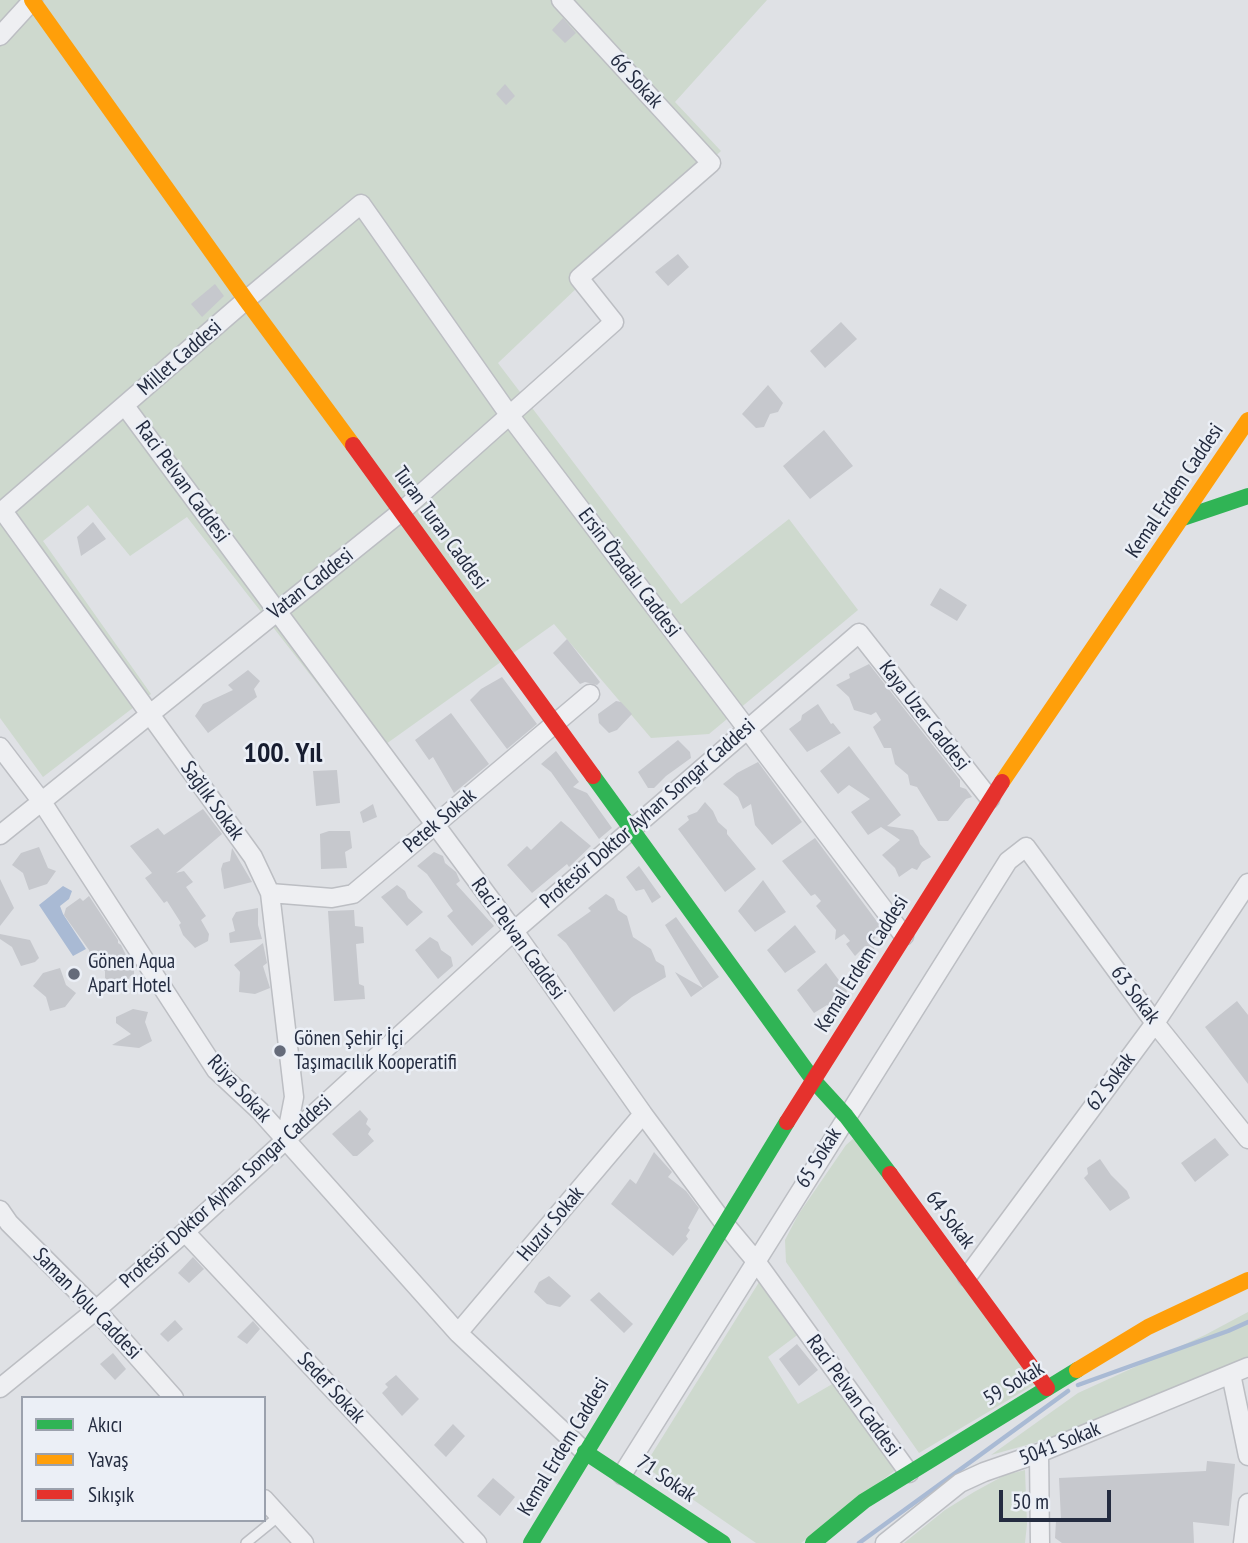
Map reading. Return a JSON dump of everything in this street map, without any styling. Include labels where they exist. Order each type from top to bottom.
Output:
[{"type":"street","points":[[0,36],[33,0]]},
{"type":"street","name":"Turan Turan Caddesi","points":[[33,0],[246,300],[632,827],[814,1081]]},
{"type":"street","name":"66 Sokak","points":[[561,0],[711,163],[579,278],[614,322]]},
{"type":"street","name":"Millet Caddesi","points":[[1,512],[361,204]]},
{"type":"street","name":"Ersin Özadalı Caddesi","points":[[361,204],[510,416],[904,936]]},
{"type":"street","name":"Vatan Caddesi","points":[[0,835],[402,511],[614,322]]},
{"type":"street","name":"Raci Pelvan Caddesi","points":[[125,406],[514,931],[643,1114],[755,1260],[909,1473]]},
{"type":"street","name":"Kemal Erdem Caddesi","points":[[531,1543],[724,1223],[990,799],[1248,422]]},
{"type":"street","points":[[1183,518],[1248,496]]},
{"type":"street","name":"Sağlık Sokak","points":[[1,512],[253,857],[270,893],[294,1097],[286,1138]]},
{"type":"street","name":"Profesör Doktor Ayhan Songar Caddesi","points":[[1,1385],[96,1310],[514,931],[859,633]]},
{"type":"street","name":"Kaya Uzer Caddesi","points":[[859,633],[990,799]]},
{"type":"street","name":"Petek Sokak","points":[[270,893],[332,898],[353,894],[590,694]]},
{"type":"street","name":"Rüya Sokak","points":[[0,747],[42,802],[216,1070],[286,1138],[458,1334],[585,1452]]},
{"type":"street","name":"63 Sokak","points":[[1026,847],[1155,1023],[1248,1139]]},
{"type":"street","name":"65 Sokak","points":[[622,1475],[1008,861],[1026,847]]},
{"type":"street","name":"62 Sokak","points":[[967,1277],[1155,1023],[1248,883]]},
{"type":"street","name":"64 Sokak","points":[[814,1081],[846,1116],[1047,1388]]},
{"type":"street","name":"Huzur Sokak","points":[[458,1334],[643,1114]]},
{"type":"street","name":"Saman Yolu Caddesi","points":[[3,1221],[96,1310],[172,1396]]},
{"type":"street","name":"Sedef Sokak","points":[[184,1232],[477,1543]]},
{"type":"street","name":"59 Sokak","points":[[813,1543],[864,1502],[1047,1388],[1148,1327],[1248,1280]]},
{"type":"street","points":[[1240,1370],[1248,1456]]},
{"type":"street","name":"5041 Sokak","points":[[885,1543],[960,1483],[1240,1370]]},
{"type":"street","name":"71 Sokak","points":[[585,1452],[723,1543]]},
{"type":"street","points":[[1039,1453],[1040,1543]]},
{"type":"street","points":[[266,1501],[304,1543]]},
{"type":"street","points":[[1242,1543],[1248,1503]]},
{"type":"lane","points":[[246,1543],[279,1516]]},
{"type":"shaded area","points":[[0,0],[767,0],[675,102],[721,151],[498,363],[681,604],[789,519],[858,610],[709,734],[651,738],[554,624],[372,754],[187,517],[130,556],[88,505],[43,541],[151,694],[43,777],[0,718]]},
{"type":"shaded area","points":[[854,1138],[1037,1383],[919,1453],[786,1262],[785,1240],[798,1215],[846,1145]]},
{"type":"shaded area","points":[[761,1279],[800,1333],[768,1357],[798,1404],[834,1383],[898,1468],[801,1543],[756,1543],[650,1470],[650,1457]]},
{"type":"shaded area","points":[[1248,1312],[1248,1359],[1073,1432],[991,1455],[1078,1393],[1205,1335]]},
{"type":"shaded area","points":[[1025,1470],[1025,1543],[904,1543],[945,1510],[974,1492],[1005,1475]]},
{"type":"water","points":[[63,886],[72,891],[69,899],[60,906],[86,949],[73,956],[39,905]]},
{"type":"building","points":[[563,18],[576,33],[565,43],[552,30]]},
{"type":"building","points":[[505,84],[515,96],[506,105],[496,94]]},
{"type":"building","points":[[678,254],[689,267],[668,286],[655,272]]},
{"type":"building","points":[[215,284],[224,296],[202,317],[191,304]]},
{"type":"building","points":[[841,322],[857,339],[825,368],[810,351]]},
{"type":"building","points":[[768,385],[783,403],[778,412],[770,414],[764,427],[756,428],[742,414]]},
{"type":"building","points":[[824,430],[853,466],[810,499],[783,466]]},
{"type":"building","points":[[93,522],[106,539],[81,556],[77,537]]},
{"type":"building","points":[[940,588],[967,605],[957,621],[930,605]]},
{"type":"building","points":[[567,639],[600,682],[597,685],[585,682],[580,684],[553,653]]},
{"type":"building","points":[[869,664],[960,780],[960,787],[966,789],[972,797],[966,799],[948,821],[938,821],[917,787],[910,785],[908,775],[895,764],[891,748],[884,748],[873,727],[881,720],[876,712],[871,715],[854,710],[849,697],[836,685],[850,678],[849,674]]},
{"type":"building","points":[[248,670],[260,681],[254,689],[257,697],[208,733],[195,716],[203,704],[233,690],[228,685]]},
{"type":"building","points":[[502,677],[537,724],[507,749],[470,700],[481,689]]},
{"type":"building","points":[[616,701],[621,702],[632,714],[617,730],[609,733],[599,723],[598,714]]},
{"type":"building","points":[[818,704],[831,724],[841,733],[807,752],[789,729],[801,720],[802,715]]},
{"type":"building","points":[[451,713],[489,764],[454,793],[433,757],[429,760],[415,740]]},
{"type":"building","points":[[678,740],[690,752],[691,758],[654,788],[648,788],[638,772]]},
{"type":"building","points":[[849,746],[901,815],[887,826],[913,830],[931,857],[922,862],[917,870],[912,868],[899,877],[895,868],[882,855],[900,840],[881,827],[868,835],[851,812],[870,799],[849,785],[838,794],[820,771]]},
{"type":"building","points":[[556,751],[579,782],[573,787],[587,793],[612,828],[599,839],[551,772],[541,764]]},
{"type":"building","points":[[758,762],[802,822],[772,845],[755,825],[751,804],[743,809],[738,797],[723,784]]},
{"type":"building","points":[[337,770],[340,803],[316,806],[313,771]]},
{"type":"building","points":[[705,802],[756,869],[725,892],[678,829],[689,820],[687,816],[697,812]]},
{"type":"building","points":[[373,804],[377,817],[363,823],[360,812]]},
{"type":"building","points":[[203,809],[222,834],[176,873],[184,871],[193,882],[186,887],[206,916],[201,920],[209,934],[208,941],[195,948],[183,935],[179,925],[181,923],[167,901],[164,903],[145,878],[152,873],[130,846],[158,828],[164,835]]},
{"type":"building","points":[[561,821],[591,846],[569,867],[567,864],[532,893],[507,865],[527,846],[531,850]]},
{"type":"building","points":[[350,831],[352,848],[345,852],[347,868],[321,869],[320,834]]},
{"type":"building","points":[[815,838],[884,931],[872,940],[875,952],[872,955],[865,946],[855,956],[846,944],[850,941],[844,934],[835,940],[836,930],[816,906],[821,901],[815,894],[811,896],[782,861]]},
{"type":"building","points":[[39,847],[48,868],[56,871],[47,884],[29,890],[23,873],[12,865],[21,853]]},
{"type":"building","points":[[232,848],[252,882],[224,889],[221,869],[223,863],[230,861]]},
{"type":"building","points":[[434,852],[443,856],[445,863],[456,872],[460,881],[456,884],[494,926],[472,946],[447,916],[453,911],[427,874],[417,866]]},
{"type":"building","points":[[639,866],[661,897],[652,903],[644,889],[636,891],[626,877]]},
{"type":"building","points":[[0,879],[14,908],[0,926]]},
{"type":"building","points":[[763,880],[786,912],[755,932],[738,911]]},
{"type":"building","points":[[397,885],[423,912],[407,926],[381,897]]},
{"type":"building","points":[[606,894],[614,899],[618,910],[627,916],[633,937],[651,949],[656,961],[664,966],[666,977],[632,997],[614,1012],[566,943],[557,935],[591,911],[588,908]]},
{"type":"building","points":[[89,896],[134,965],[134,976],[130,976],[128,983],[112,983],[105,978],[105,971],[92,963],[89,950],[64,915],[66,908],[80,898],[83,901]]},
{"type":"building","points":[[258,908],[258,925],[262,939],[230,943],[229,933],[235,931],[232,919],[236,912]]},
{"type":"building","points":[[354,910],[355,926],[363,927],[364,943],[356,944],[359,984],[364,986],[365,999],[334,1001],[328,911]]},
{"type":"building","points":[[676,917],[719,977],[691,997],[675,972],[703,988],[665,925]]},
{"type":"building","points":[[795,925],[816,952],[785,973],[767,950]]},
{"type":"building","points":[[0,934],[30,940],[39,958],[21,966],[12,947],[0,939]]},
{"type":"building","points":[[430,937],[451,957],[453,966],[438,979],[415,950]]},
{"type":"building","points":[[263,943],[267,963],[263,966],[270,988],[255,994],[239,992],[240,972],[234,965]]},
{"type":"building","points":[[826,963],[847,991],[846,995],[830,1008],[827,1005],[814,1013],[797,990]]},
{"type":"building","points":[[60,968],[66,985],[76,993],[65,1007],[50,1011],[46,997],[33,986],[43,973]]},
{"type":"building","points":[[1237,1001],[1248,1015],[1248,1084],[1205,1027]]},
{"type":"building","points":[[133,1009],[148,1012],[145,1022],[152,1041],[139,1048],[112,1045],[131,1034],[116,1023],[116,1017]]},
{"type":"building","points":[[360,1110],[368,1119],[366,1124],[371,1129],[368,1134],[374,1141],[357,1156],[353,1156],[332,1134]]},
{"type":"building","points":[[1215,1138],[1229,1155],[1195,1182],[1181,1163]]},
{"type":"building","points":[[654,1152],[672,1172],[668,1177],[686,1191],[699,1208],[688,1228],[688,1239],[673,1256],[611,1204],[630,1179],[636,1184]]},
{"type":"building","points":[[1100,1159],[1130,1198],[1110,1211],[1084,1178],[1088,1174],[1087,1168]]},
{"type":"building","points":[[193,1257],[204,1269],[189,1283],[178,1273]]},
{"type":"building","points":[[549,1276],[571,1296],[560,1307],[547,1304],[534,1292],[539,1282]]},
{"type":"building","points":[[599,1292],[633,1324],[624,1333],[590,1300]]},
{"type":"building","points":[[175,1320],[183,1329],[168,1342],[160,1334]]},
{"type":"building","points":[[253,1321],[260,1329],[247,1344],[237,1337]]},
{"type":"building","points":[[797,1344],[818,1370],[799,1386],[779,1359]]},
{"type":"building","points":[[113,1353],[126,1369],[115,1380],[100,1364]]},
{"type":"building","points":[[396,1375],[419,1399],[402,1416],[382,1393],[388,1387],[385,1384]]},
{"type":"building","points":[[453,1424],[465,1436],[446,1457],[434,1445]]},
{"type":"building","points":[[1207,1461],[1235,1464],[1229,1526],[1193,1522],[1194,1543],[1062,1543],[1055,1538],[1056,1521],[1061,1520],[1059,1478],[1206,1471]]},
{"type":"building","points":[[493,1478],[515,1497],[500,1516],[477,1496]]},
{"type":"waterway","points":[[1078,1385],[1248,1322]]},
{"type":"waterway","points":[[859,1543],[1068,1391]]},
{"type":"traffic: fast","points":[[1183,518],[1248,496]]},
{"type":"traffic: fast","points":[[593,776],[814,1081],[846,1116],[890,1174]]},
{"type":"traffic: fast","points":[[531,1543],[787,1122]]},
{"type":"traffic: fast","points":[[813,1543],[864,1501],[1077,1370]]},
{"type":"traffic: fast","points":[[585,1452],[723,1543]]},
{"type":"traffic: slow","points":[[32,0],[353,445]]},
{"type":"traffic: slow","points":[[1002,782],[1248,420]]},
{"type":"traffic: slow","points":[[1077,1370],[1148,1327],[1248,1280]]},
{"type":"traffic: jam","points":[[353,445],[593,776]]},
{"type":"traffic: jam","points":[[787,1122],[1002,782]]},
{"type":"traffic: jam","points":[[890,1174],[1047,1388]]},
{"type":"place","name":"Gönen Aqua Apart Hotel","points":[[74,974]]},
{"type":"place","name":"Gönen Şehir İçi Taşımacılık Kooperatifi","points":[[280,1051]]},
{"type":"district","name":"100. Yıl","points":[[283,754]]}]
